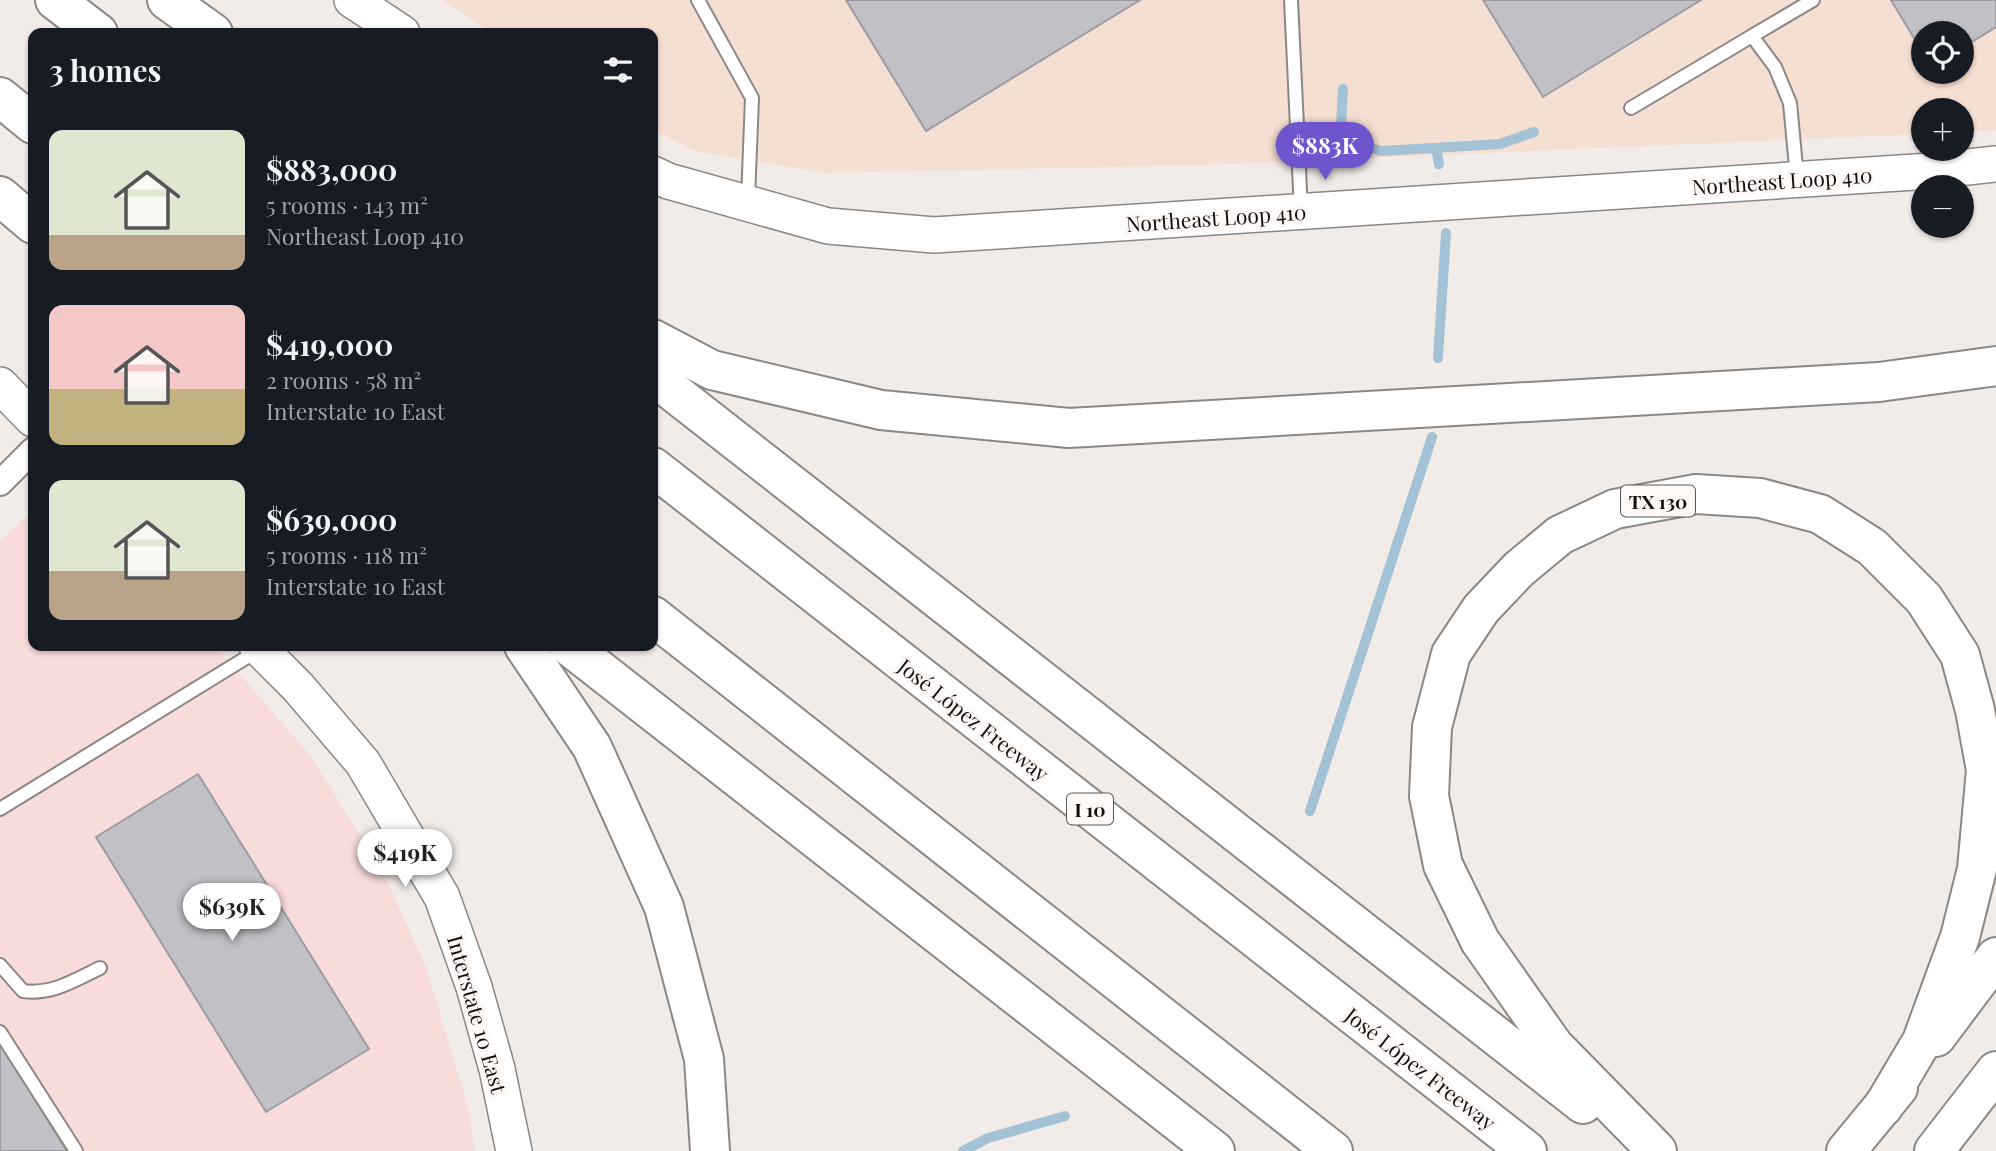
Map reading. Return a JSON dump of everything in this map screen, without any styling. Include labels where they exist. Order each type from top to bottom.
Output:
[{"type":"highway","points":[[55,0],[91,28]]},
{"type":"highway","points":[[167,0],[206,28]]},
{"type":"highway","points":[[0,97],[28,120]]},
{"type":"highway","points":[[0,196],[28,220]]},
{"type":"highway","points":[[658,342],[712,370],[881,410],[1069,428],[1879,382],[1996,366]]},
{"type":"highway","points":[[658,380],[1642,1151]]},
{"type":"highway","name":"José López Freeway","points":[[658,471],[1527,1151]]},
{"type":"highway","name":"TX 130","points":[[1657,1151],[1553,1046],[1480,941],[1443,864],[1429,796],[1432,727],[1451,654],[1481,609],[1519,569],[1560,535],[1615,509],[1696,494],[1760,498],[1820,514],[1872,547],[1924,599],[1960,655],[1975,710],[1986,770],[1977,869],[1960,937],[1922,1041],[1884,1107],[1846,1151]]},
{"type":"highway","points":[[658,620],[1333,1151]]},
{"type":"highway","points":[[527,651],[592,747],[664,907],[704,1059],[710,1151]]},
{"type":"highway","points":[[575,651],[1215,1151]]},
{"type":"highway","points":[[1884,1107],[1996,957]]},
{"type":"highway","points":[[1934,1151],[1996,1071]]},
{"type":"main road","points":[[352,0],[394,28]]},
{"type":"main road","name":"Northeast Loop 410","points":[[658,176],[828,226],[934,235],[1931,171],[1996,164]]},
{"type":"main road","points":[[0,386],[28,414]]},
{"type":"main road","name":"Interstate 10 East","points":[[263,651],[298,687],[363,763],[442,897],[474,987],[491,1046],[514,1151]]},
{"type":"street","points":[[0,483],[28,455]]},
{"type":"lane","points":[[698,0],[752,98],[748,203]]},
{"type":"lane","points":[[1291,0],[1301,211]]},
{"type":"lane","points":[[1631,108],[1813,0]]},
{"type":"lane","points":[[1752,36],[1774,67],[1790,103],[1797,178]]},
{"type":"lane","points":[[0,810],[253,651]]},
{"type":"lane","points":[[0,965],[23,991],[37,993],[58,989],[100,968]]},
{"type":"lane","points":[[0,1032],[76,1151]]},
{"type":"shaded area","points":[[442,0],[1996,0],[1996,130],[1974,131],[1974,98],[1911,98],[1911,135],[1208,165],[823,173],[694,151],[658,133],[658,28],[484,28]]},
{"type":"shaded area","points":[[28,515],[28,651],[219,651],[310,755],[382,870],[426,967],[467,1104],[475,1151],[0,1151],[0,542]]},
{"type":"building","points":[[846,0],[1140,0],[926,131]]},
{"type":"building","points":[[1483,0],[1701,0],[1543,97]]},
{"type":"building","points":[[1891,0],[1996,0],[1996,27],[1974,41],[1974,21],[1911,21],[1911,33]]},
{"type":"building","points":[[198,774],[369,1049],[266,1112],[96,837]]},
{"type":"building","points":[[0,1043],[67,1151],[0,1151]]},
{"type":"waterway","points":[[1340,141],[1343,89]]},
{"type":"waterway","points":[[1328,138],[1382,151],[1500,144],[1534,132]]},
{"type":"waterway","points":[[1436,149],[1439,164]]},
{"type":"waterway","points":[[1438,358],[1446,233]]},
{"type":"waterway","points":[[1310,811],[1432,437]]},
{"type":"waterway","points":[[963,1151],[988,1138],[1065,1116]]}]
